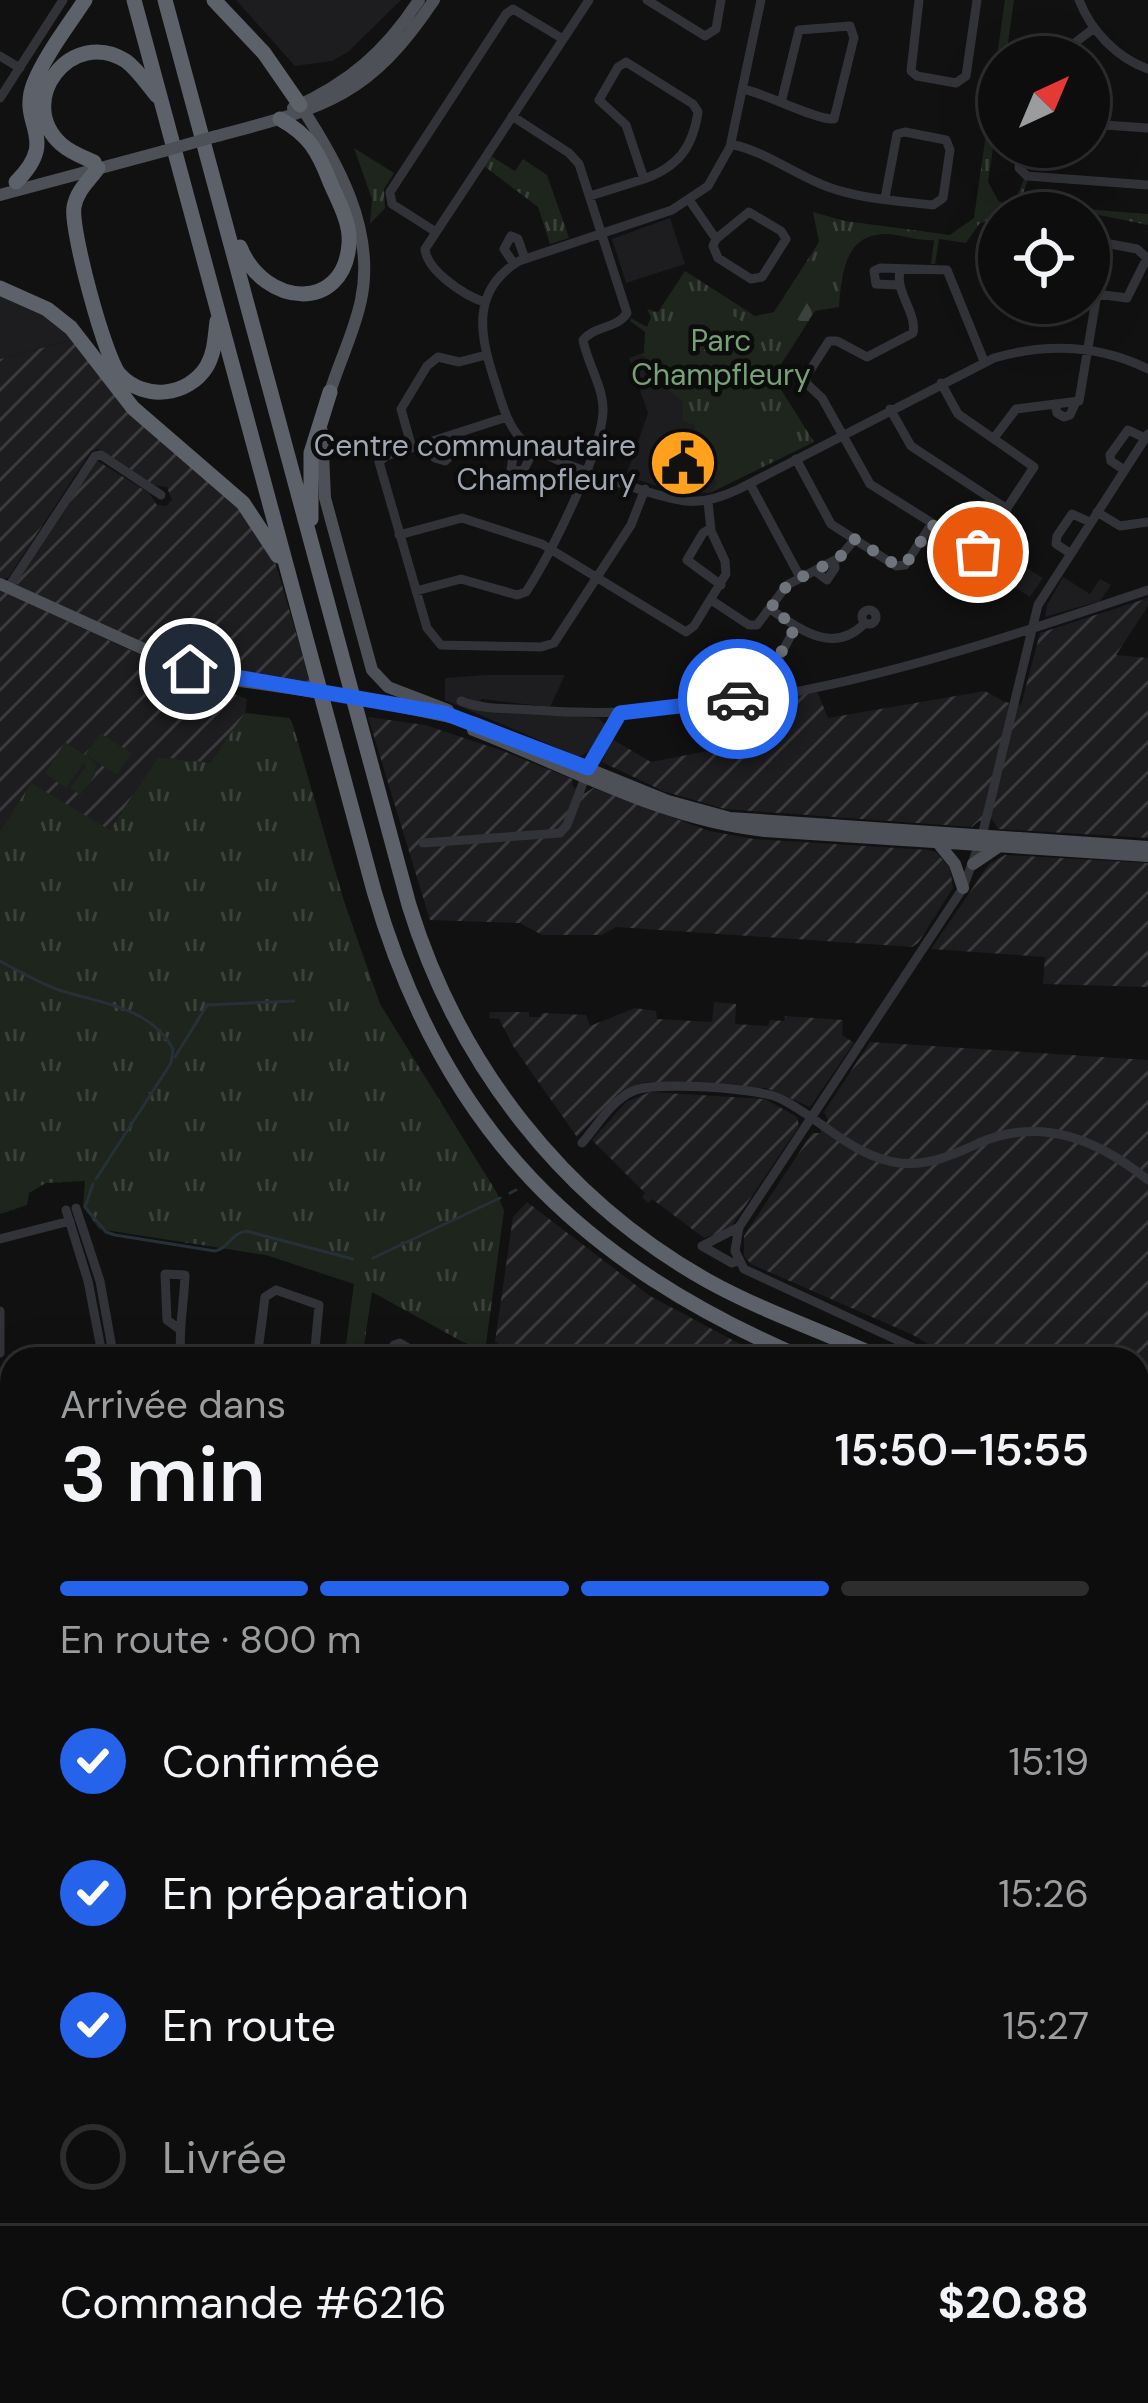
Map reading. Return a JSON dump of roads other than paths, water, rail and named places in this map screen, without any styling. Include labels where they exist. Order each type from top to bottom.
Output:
[{"type":"highway","points":[[5,188],[32,165],[38,153],[30,106],[34,84],[86,0]]},
{"type":"highway","points":[[134,0],[391,946],[421,1017],[459,1086],[526,1173],[604,1247],[706,1314],[779,1347]]},
{"type":"highway","points":[[165,0],[420,938],[452,1014],[497,1090],[569,1176],[652,1246],[728,1292],[858,1347]]},
{"type":"highway","points":[[214,0],[257,46],[302,108]]},
{"type":"highway","points":[[160,100],[116,56],[86,53],[63,63],[47,86],[45,118],[58,142],[96,165],[78,194],[73,218],[107,352],[121,376],[135,386],[170,392],[190,384],[210,359],[218,312]]},
{"type":"highway","points":[[214,184],[247,265],[258,279],[293,294],[310,293],[332,280],[345,260],[348,228],[313,143],[300,129],[280,119]]},
{"type":"highway","points":[[0,288],[46,309],[71,328],[137,412],[248,509],[289,574]]},
{"type":"highway","points":[[323,586],[308,474],[315,432],[330,392]]},
{"type":"main road","points":[[212,134],[280,119],[340,84],[394,38],[419,0]]},
{"type":"main road","points":[[5,188],[330,103],[390,59],[434,0]]},
{"type":"main road","points":[[320,134],[321,117],[330,103]]},
{"type":"main road","points":[[302,108],[320,134],[361,235],[365,267],[360,305],[330,392],[321,448],[323,490],[372,670],[385,685],[440,704],[459,717],[663,809],[715,824],[764,832],[938,843],[981,841],[998,847],[1148,856]]},
{"type":"main road","points":[[5,188],[96,165]]},
{"type":"main road","points":[[4,586],[136,648],[232,684],[459,717]]},
{"type":"main road","points":[[378,704],[449,722],[679,805],[734,818],[981,841],[1148,847]]},
{"type":"main road","points":[[938,843],[953,861],[963,888]]},
{"type":"main road","points":[[974,864],[998,847]]},
{"type":"street","points":[[0,98],[63,0]]},
{"type":"street","points":[[484,302],[457,287],[425,259],[424,250],[589,0]]},
{"type":"street","points":[[647,0],[706,36],[715,31],[721,0]]},
{"type":"street","points":[[761,0],[731,144],[716,176],[690,201],[519,261],[494,282],[484,302],[480,329],[507,417],[521,440],[585,470],[680,500],[708,501],[750,484],[984,361],[1028,350],[1089,350],[1148,369]]},
{"type":"street","points":[[920,0],[911,71],[955,82],[966,76],[977,0]]},
{"type":"street","points":[[1078,0],[1093,28],[1126,58],[1148,69]]},
{"type":"street","points":[[436,232],[394,205],[389,195],[450,98],[510,10],[518,9],[563,39]]},
{"type":"street","points":[[743,89],[782,99],[825,121],[836,117],[854,38],[850,26],[799,30],[782,99]]},
{"type":"street","points":[[1083,36],[1093,28]]},
{"type":"street","points":[[0,56],[20,68]]},
{"type":"street","points":[[590,196],[644,179],[666,170],[693,136],[698,112],[693,104],[626,62],[599,99],[626,125],[644,179]]},
{"type":"street","points":[[416,591],[463,579],[522,594],[551,548],[585,470],[603,409],[583,340],[590,332],[620,322],[628,312],[574,157],[512,116]]},
{"type":"street","points":[[1110,125],[1148,128]]},
{"type":"street","points":[[731,144],[777,159],[827,187],[885,198],[931,205],[940,202],[950,151],[946,140],[897,134],[885,198]]},
{"type":"street","points":[[1019,168],[1027,176],[1148,185]]},
{"type":"street","points":[[690,201],[716,239]]},
{"type":"street","points":[[747,212],[786,237],[757,280],[717,256],[712,246],[716,239],[747,212]]},
{"type":"street","points":[[1110,244],[1140,250],[1147,258],[1128,297],[1110,295]]},
{"type":"street","points":[[898,285],[877,284],[872,278],[877,268],[941,267],[949,271],[984,361]]},
{"type":"street","points":[[900,271],[898,285],[915,326],[913,333],[867,357],[830,341],[806,376],[808,387],[822,398],[868,483],[977,552],[1034,467],[958,414],[941,382]]},
{"type":"street","points":[[994,438],[1014,410],[1075,404],[1082,394],[1091,324]]},
{"type":"street","points":[[412,448],[401,409],[429,363],[436,358],[459,362],[486,355]]},
{"type":"street","points":[[890,410],[911,446],[1007,509]]},
{"type":"street","points":[[507,417],[382,458],[379,464],[428,631],[443,646],[541,647],[558,638],[632,525],[645,489]]},
{"type":"street","points":[[738,1259],[732,1263],[702,1246],[739,1227],[963,888],[981,841],[1042,596],[1147,436],[1131,429],[1109,459],[1124,470]]},
{"type":"street","points":[[430,443],[436,460],[448,460],[454,447],[452,436]]},
{"type":"street","points":[[521,440],[511,470],[523,471],[534,450]]},
{"type":"street","points":[[4,586],[95,455],[161,495]]},
{"type":"street","points":[[796,459],[830,522],[901,567],[932,525]]},
{"type":"street","points":[[750,484],[800,578]]},
{"type":"street","points":[[399,535],[462,518],[551,548],[682,632],[692,629],[721,585],[725,564],[711,528],[708,501]]},
{"type":"street","points":[[1070,553],[1056,544],[1072,514],[1120,526],[1148,522]]},
{"type":"street","points":[[711,528],[688,560],[721,585]]},
{"type":"street","points":[[711,600],[754,626],[786,586],[814,571],[827,580],[836,568],[834,561],[855,539]]},
{"type":"street","points":[[461,701],[544,711],[620,713],[692,707],[857,676],[1031,630],[1148,590]]},
{"type":"street","points":[[770,609],[816,637],[835,639],[854,633],[865,623]]},
{"type":"street","points":[[782,692],[778,658],[796,626]]},
{"type":"street","points":[[423,842],[555,835],[566,827],[586,772],[620,713]]},
{"type":"street","points":[[582,1143],[620,1100],[647,1087],[769,1094],[865,1153],[908,1163],[942,1159],[1012,1133],[1060,1133],[1102,1147],[1148,1180]]},
{"type":"street","points":[[0,1239],[73,1214]]},
{"type":"street","points":[[73,1214],[102,1347]]},
{"type":"street","points":[[73,1214],[97,1271],[112,1347]]},
{"type":"street","points":[[739,1227],[738,1259],[743,1269],[912,1347]]},
{"type":"street","points":[[178,1328],[167,1320],[164,1274],[184,1276],[180,1347]]},
{"type":"street","points":[[258,1347],[266,1297],[276,1290],[319,1305],[315,1347]]},
{"type":"street","points":[[0,1311],[0,1353]]},
{"type":"waterway","points":[[0,961],[52,987],[138,1015],[173,1049],[171,1063],[96,1179]]},
{"type":"waterway","points":[[175,1057],[207,1005],[294,1001]]},
{"type":"waterway","points":[[93,1184],[85,1207],[106,1232],[115,1235],[215,1251],[246,1231],[353,1259]]},
{"type":"waterway","points":[[510,1193],[516,1190]]},
{"type":"waterway","points":[[373,1258],[500,1198]]},
{"type":"place","name":"Centre communautaire Champfleury","points":[[683,463]]},
{"type":"park label","name":"Parc Champfleury","points":[[721,358]]}]
